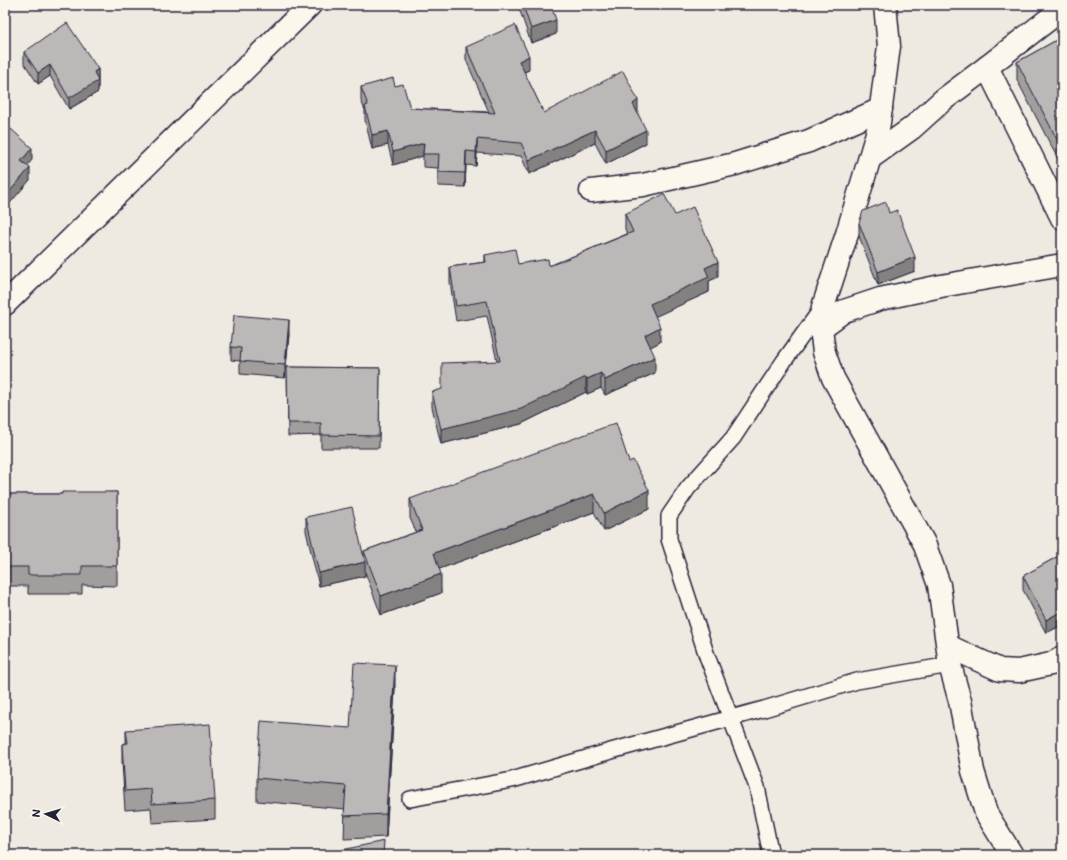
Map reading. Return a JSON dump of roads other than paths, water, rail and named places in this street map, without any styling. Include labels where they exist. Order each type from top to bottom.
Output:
[{"type":"street","points":[[5,304],[310,5]]},
{"type":"street","points":[[885,5],[889,46],[878,130],[847,234],[823,307],[821,328],[824,352],[833,378],[924,543],[939,585],[949,655],[960,701],[973,771],[986,813],[1012,855]]},
{"type":"street","points":[[870,158],[912,128],[943,100],[1062,9]]},
{"type":"street","points":[[987,67],[1062,218]]},
{"type":"street","points":[[591,191],[643,185],[735,164],[809,141],[881,109]]},
{"type":"street","points":[[821,328],[844,311],[880,299],[948,285],[1062,265]]},
{"type":"street","points":[[949,655],[1000,670],[1019,671],[1051,664],[1062,658]]},
{"type":"lane","points":[[771,855],[757,787],[707,656],[669,539],[669,516],[688,488],[733,438],[784,361],[823,307]]},
{"type":"lane","points":[[410,799],[512,780],[949,655]]}]
